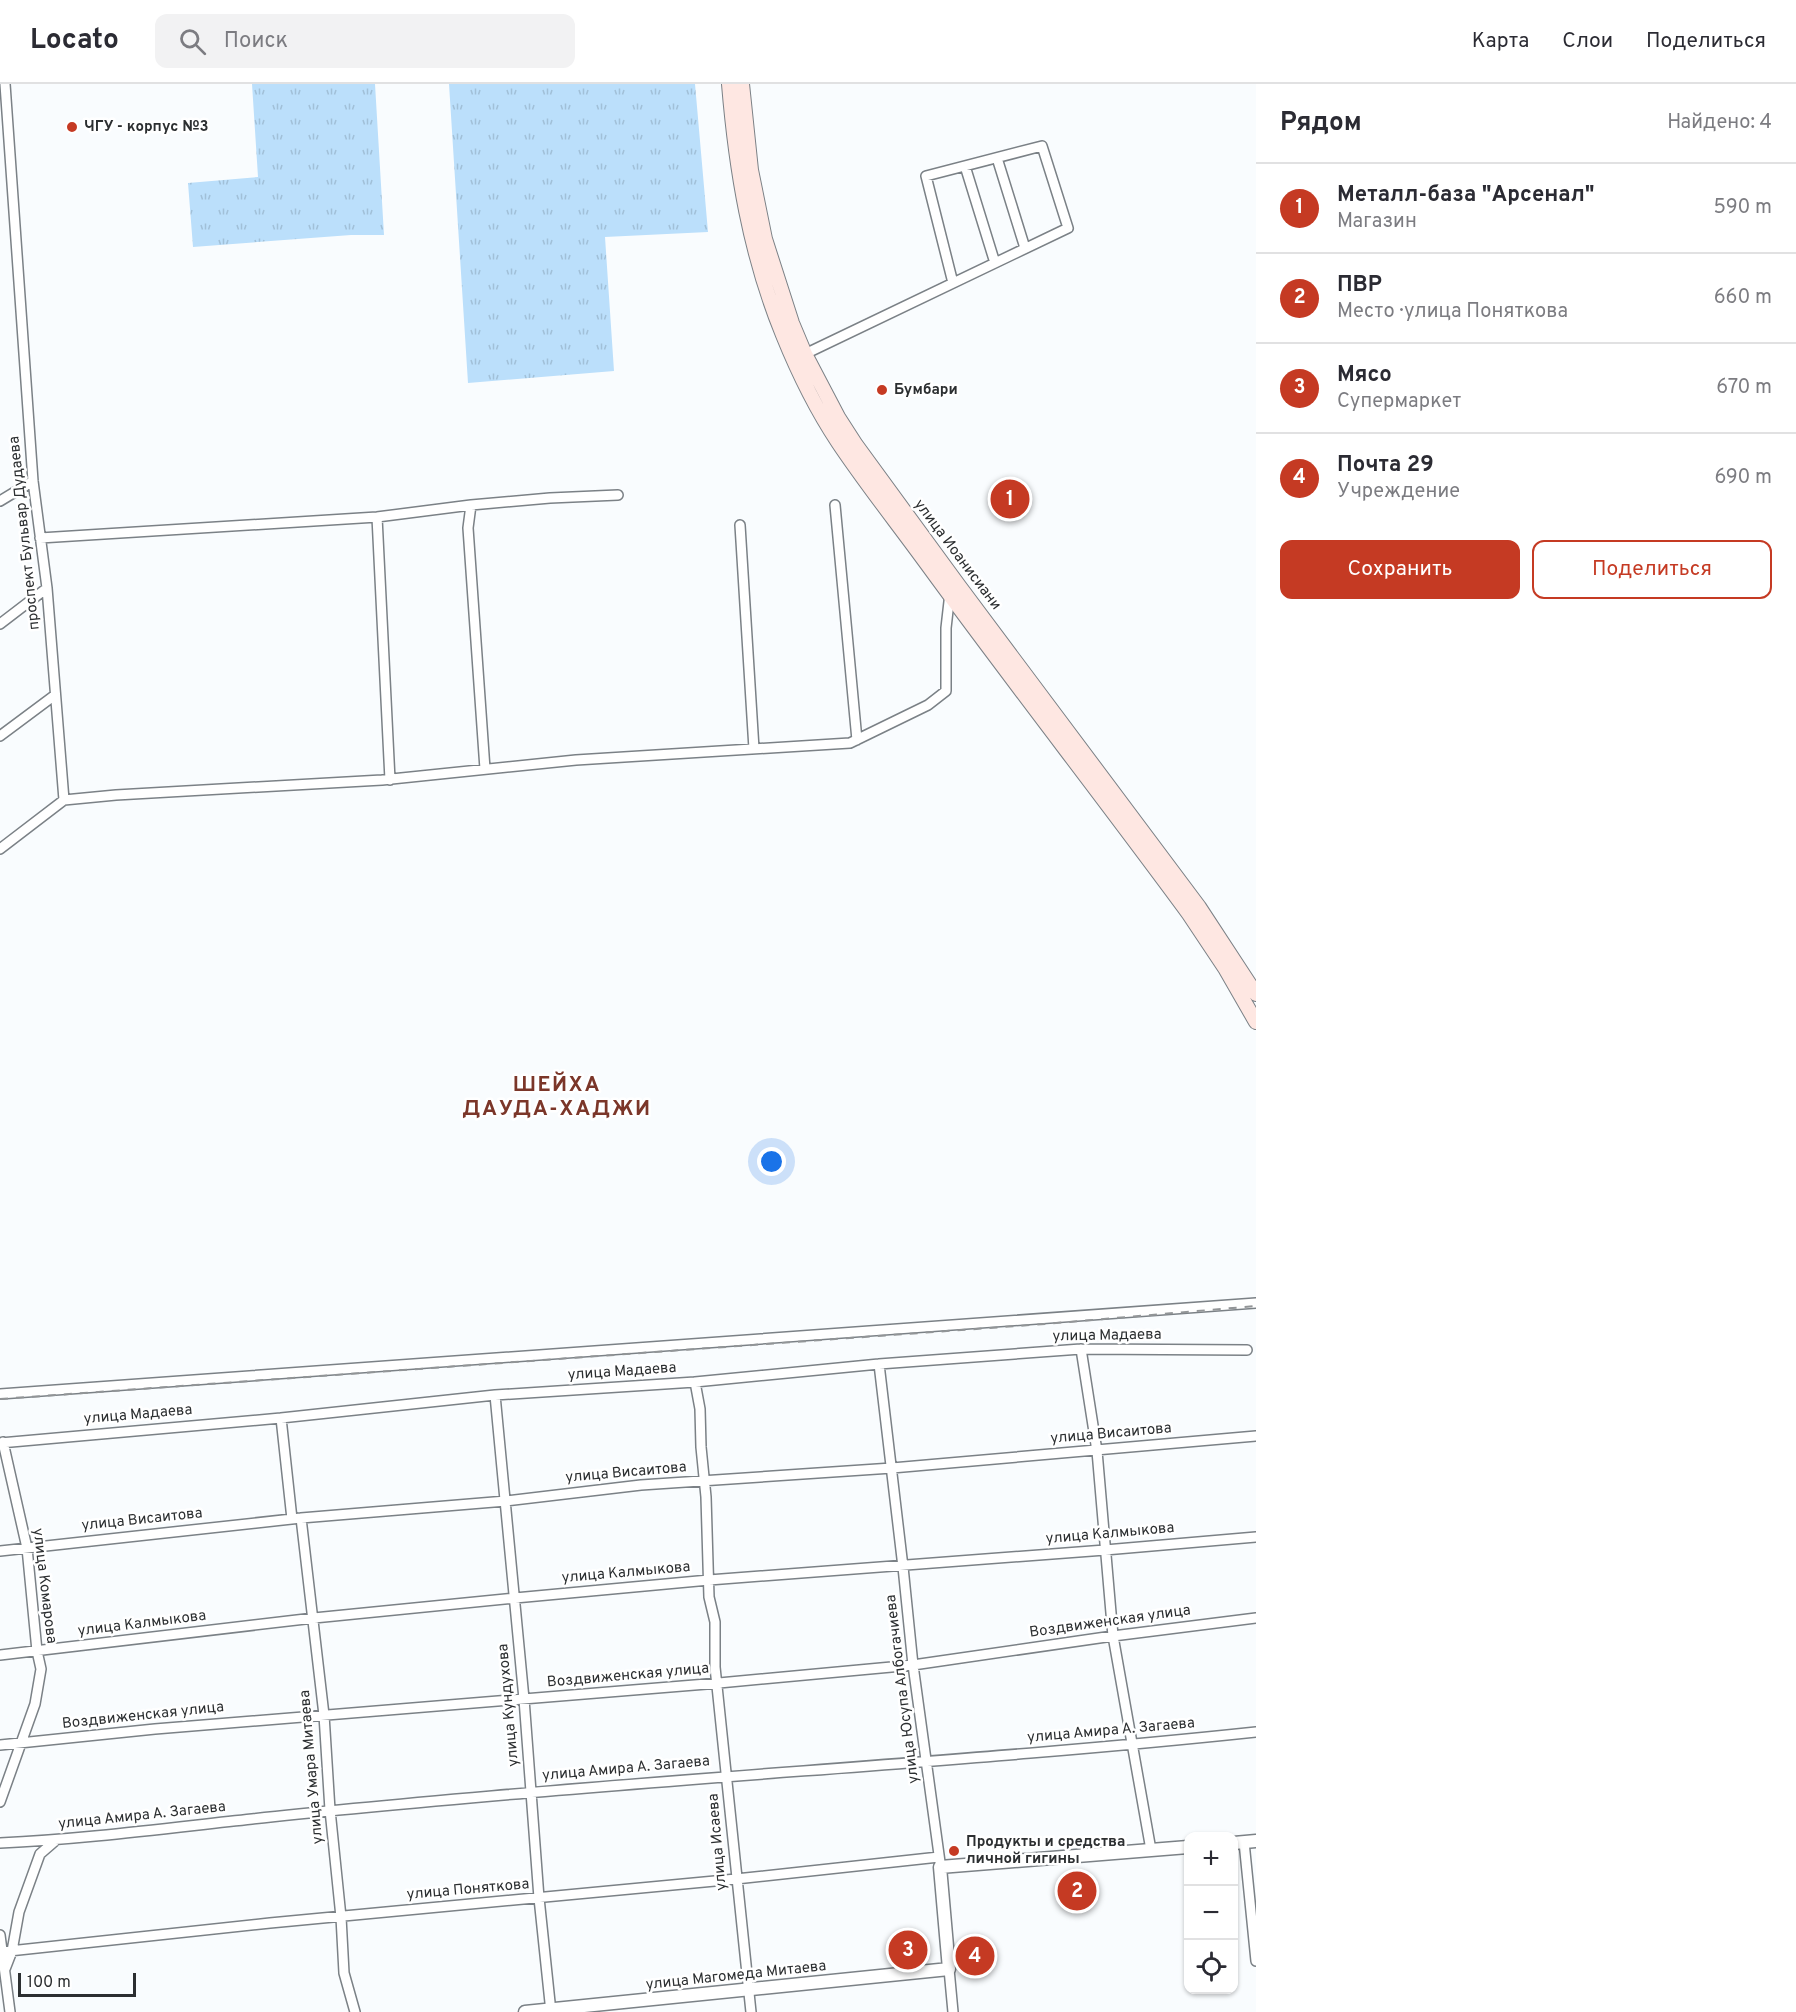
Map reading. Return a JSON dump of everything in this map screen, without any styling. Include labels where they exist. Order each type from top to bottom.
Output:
[{"type":"main road","points":[[729,84],[737,160],[745,205],[765,286],[782,334],[800,374],[838,442],[954,590],[1189,914],[1225,968],[1256,1022]]},
{"type":"main road","name":"улица Иоанисиани","points":[[742,84],[751,170],[765,239],[792,323],[838,417],[954,590],[1199,907],[1256,994]]},
{"type":"street","name":"проспект Бульвар Дудаева","points":[[5,84],[33,482],[47,588],[64,800]]},
{"type":"street","points":[[806,354],[1068,228],[1042,146],[926,176],[953,283]]},
{"type":"street","points":[[997,158],[1025,248]]},
{"type":"street","points":[[965,166],[995,263]]},
{"type":"street","points":[[0,501],[33,482]]},
{"type":"street","points":[[40,538],[377,517],[471,505],[618,495]]},
{"type":"street","points":[[471,505],[468,528],[485,769]]},
{"type":"street","points":[[835,505],[857,740]]},
{"type":"street","points":[[377,517],[390,780]]},
{"type":"street","points":[[740,525],[754,749]]},
{"type":"street","points":[[0,624],[47,588]]},
{"type":"street","points":[[0,849],[64,800],[116,795],[390,780],[576,760],[850,743],[928,705],[946,691],[946,628],[954,590]]},
{"type":"street","points":[[0,736],[55,695]]},
{"type":"street","points":[[0,1394],[1256,1303]]},
{"type":"street","points":[[1081,1349],[1097,1451],[1113,1636],[1151,1850]]},
{"type":"street","name":"улица Мадаева","points":[[1,1442],[281,1418],[495,1395],[694,1382],[879,1364],[1081,1349],[1247,1350]]},
{"type":"street","name":"улица Юсупа Албогачиева","points":[[879,1364],[913,1665],[940,1862],[953,2012]]},
{"type":"street","name":"улица Исаева","points":[[694,1382],[700,1409],[709,1597],[715,1622],[716,1667],[751,2012]]},
{"type":"street","name":"улица Кундухова","points":[[495,1395],[551,2011]]},
{"type":"street","name":"улица Умара Митаева","points":[[281,1418],[314,1618],[324,1715],[344,1974],[355,2012]]},
{"type":"street","name":"улица Висаитова","points":[[0,1551],[296,1519],[506,1501],[641,1485],[892,1468],[1256,1436]]},
{"type":"street","name":"улица Комарова","points":[[0,1802],[35,1704],[41,1669],[37,1651],[27,1548],[1,1442]]},
{"type":"street","name":"улица Калмыкова","points":[[0,1655],[314,1618],[515,1598],[1256,1536]]},
{"type":"street","name":"Воздвиженская улица","points":[[0,1745],[155,1729],[913,1665],[1256,1618]]},
{"type":"street","name":"улица Амира А. Загаева","points":[[0,1843],[55,1840],[330,1810],[530,1792],[728,1775],[927,1763],[1256,1732]]},
{"type":"street","points":[[5,1952],[40,1854],[55,1840]]},
{"type":"street","points":[[1244,1842],[1256,1961]]},
{"type":"street","name":"улица Поняткова","points":[[5,1952],[736,1879],[940,1862],[1184,1847]]},
{"type":"street","points":[[0,1935],[5,1952],[10,2012]]},
{"type":"street","name":"улица Магомеда Митаева","points":[[525,2012],[949,1969]]},
{"type":"green space","points":[[252,84],[375,84],[384,235],[351,235],[193,247],[188,183],[258,177]]},
{"type":"green space","points":[[449,84],[695,84],[708,232],[605,237],[614,371],[468,383]]},
{"type":"railway","points":[[0,1399],[1045,1324],[1256,1306]]},
{"type":"place","name":"ЧГУ - корпус №3","points":[[72,127]]},
{"type":"place","name":"Бумбари","points":[[882,390]]},
{"type":"place","name":"Металл-база \"Арсенал\"","points":[[1010,499]]},
{"type":"place","name":"Продукты и средства личной гигины","points":[[954,1851]]},
{"type":"place","name":"ПВР","points":[[1077,1891]]},
{"type":"place","name":"Мясо","points":[[908,1950]]},
{"type":"place","name":"Почта 29","points":[[975,1956]]},
{"type":"district","name":"ШЕЙХА ДАУДА-ХАДЖИ","points":[[557,1097]]}]
